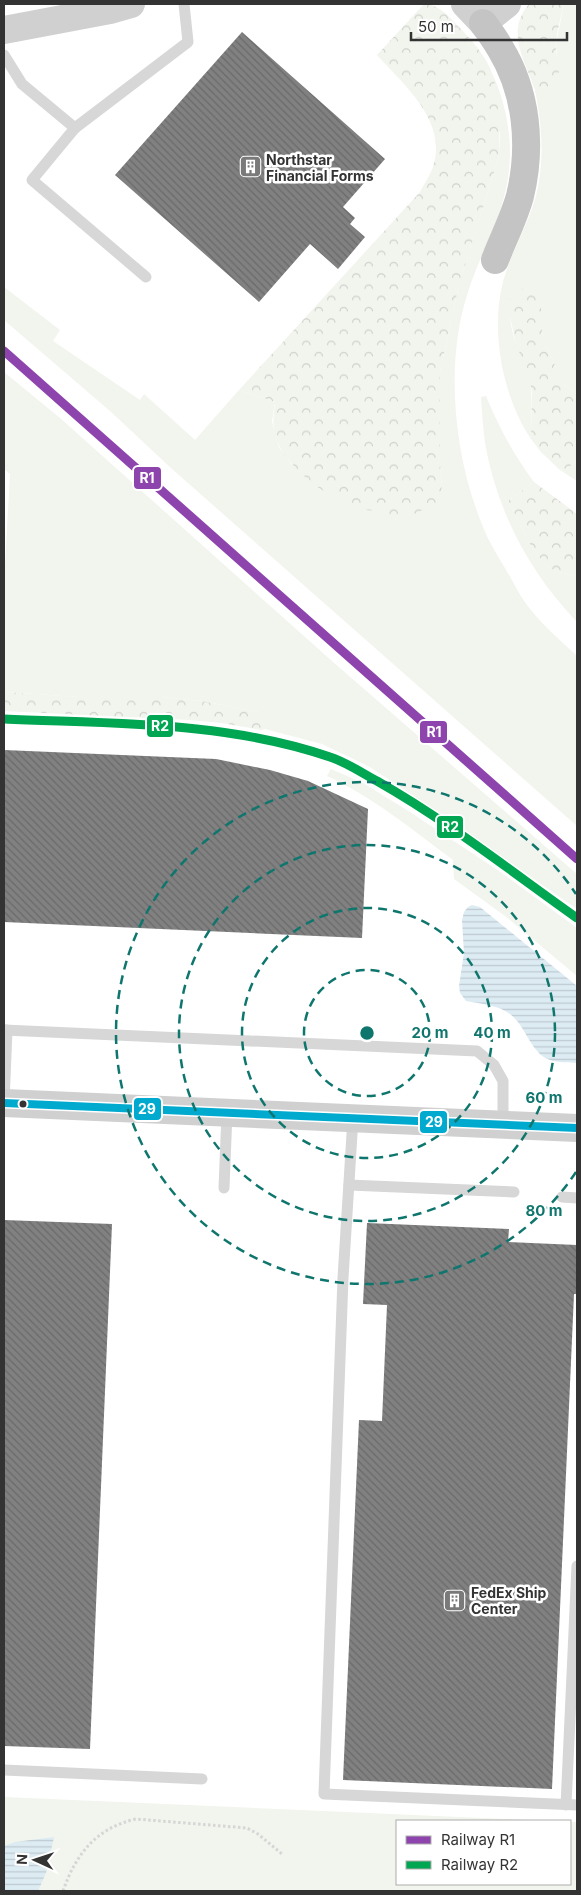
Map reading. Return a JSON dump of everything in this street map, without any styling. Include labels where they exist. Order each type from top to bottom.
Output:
[{"type":"highway","points":[[474,13],[501,48],[513,74],[522,104],[526,134],[526,166],[519,198],[495,260]]},
{"type":"street","points":[[4,30],[110,10],[131,4]]},
{"type":"street","points":[[474,13],[507,4]]},
{"type":"street","points":[[4,1103],[577,1128]]},
{"type":"lane","points":[[146,277],[32,180],[75,128],[188,42],[184,4]]},
{"type":"lane","points":[[4,55],[22,84],[75,128]]},
{"type":"lane","points":[[4,1103],[6,1030],[477,1051],[494,1065],[503,1081],[503,1125]]},
{"type":"lane","points":[[224,1188],[227,1113]]},
{"type":"lane","points":[[353,1118],[343,1278],[324,1794],[572,1805],[577,1566]]},
{"type":"lane","points":[[349,1185],[514,1192]]},
{"type":"lane","points":[[562,1198],[577,1198]]},
{"type":"lane","points":[[4,1770],[202,1779]]},
{"type":"path","points":[[63,1891],[70,1872],[88,1845],[109,1829],[122,1822],[136,1819],[246,1828],[258,1834],[282,1854]]},
{"type":"green space","points":[[424,4],[429,4],[449,16],[477,47],[490,69],[498,105],[499,156],[459,285],[440,371],[440,463],[442,487],[437,502],[417,513],[397,520],[382,512],[357,508],[346,503],[333,497],[309,480],[280,448],[273,424],[275,402],[239,390],[420,192],[430,174],[436,150],[434,134],[429,119],[411,91],[377,55]]},
{"type":"green space","points":[[529,4],[564,4],[556,43],[559,69],[558,82],[555,87],[546,93],[535,90],[519,46],[518,25]]},
{"type":"green space","points":[[564,4],[577,4],[577,394],[562,383],[544,338],[541,326],[541,306],[511,296],[511,327],[529,374],[532,406],[531,439],[521,422],[506,384],[499,343],[499,301],[506,271],[529,217],[539,183],[542,143],[535,90],[539,92],[558,71],[556,44]]},
{"type":"green space","points":[[493,75],[507,119],[510,150],[509,166],[500,210],[471,282],[460,322],[456,350],[455,379],[459,439],[464,468],[472,496],[484,529],[494,549],[532,612],[577,656],[577,826],[171,468],[110,411],[4,320],[4,287],[60,330],[53,341],[140,400],[144,394],[195,440],[239,390],[275,402],[272,421],[275,435],[279,447],[292,465],[360,508],[380,511],[389,514],[397,520],[442,487],[440,463],[440,371],[459,285],[499,156],[500,137]]},
{"type":"green space","points":[[526,288],[536,292],[539,296],[541,326],[544,338],[562,383],[577,394],[577,460],[568,468],[560,470],[541,452],[531,439],[532,393],[528,372],[516,345],[509,311],[511,296],[517,290]]},
{"type":"green space","points":[[4,372],[60,418],[333,662],[577,874],[577,909],[368,766],[322,744],[265,729],[267,726],[259,712],[202,701],[161,697],[78,697],[4,692],[4,584],[10,474],[4,469]]},
{"type":"green space","points":[[486,396],[507,441],[534,482],[508,501],[527,539],[546,565],[554,570],[577,576],[577,622],[544,583],[530,561],[507,516],[490,468],[485,443],[481,397]]},
{"type":"green space","points":[[577,460],[577,481],[560,470],[568,468]]},
{"type":"green space","points":[[534,482],[577,514],[577,576],[554,570],[546,565],[527,539],[508,501]]},
{"type":"green space","points":[[4,692],[78,697],[161,697],[202,701],[259,712],[265,717],[267,726],[261,730],[222,723],[189,720],[4,711]]},
{"type":"green space","points":[[331,769],[363,783],[410,812],[499,871],[577,928],[577,976],[505,916],[454,879],[453,860],[377,804],[327,776]]},
{"type":"green space","points":[[4,1797],[529,1820],[396,1820],[396,1885],[571,1885],[571,1822],[577,1822],[577,1891],[4,1891]]},
{"type":"shaded area","points":[[472,905],[480,907],[577,986],[577,1063],[557,1062],[543,1057],[533,1046],[516,1019],[510,1014],[495,1007],[466,1001],[460,993],[459,986],[464,953],[462,920],[464,912]]},
{"type":"shaded area","points":[[54,1837],[46,1873],[38,1891],[4,1891],[4,1846],[15,1842]]},
{"type":"building","name":"Northstar Financial Forms","points":[[242,32],[385,159],[343,207],[355,218],[350,224],[365,237],[338,269],[310,244],[259,302],[115,175]]},
{"type":"building","points":[[4,750],[216,759],[270,770],[308,781],[368,809],[362,938],[4,922]]},
{"type":"building","points":[[4,1220],[112,1224],[90,1749],[4,1746]]},
{"type":"building","name":"FedEx Ship Center","points":[[367,1223],[509,1229],[508,1242],[577,1245],[577,1294],[574,1294],[552,1789],[343,1780],[359,1420],[382,1421],[387,1305],[363,1304]]},
{"type":"rail line","name":"R1","points":[[4,351],[577,859]]},
{"type":"rail line","name":"R2","points":[[4,719],[168,726],[209,730],[290,745],[330,757],[354,768],[428,812],[577,918]]},
{"type":"transit line","name":"29","points":[[4,1103],[577,1128]]},
{"type":"place","name":"Northstar Financial Forms","points":[[250,167]]},
{"type":"place","name":"FedEx Ship Center","points":[[455,1600]]}]
